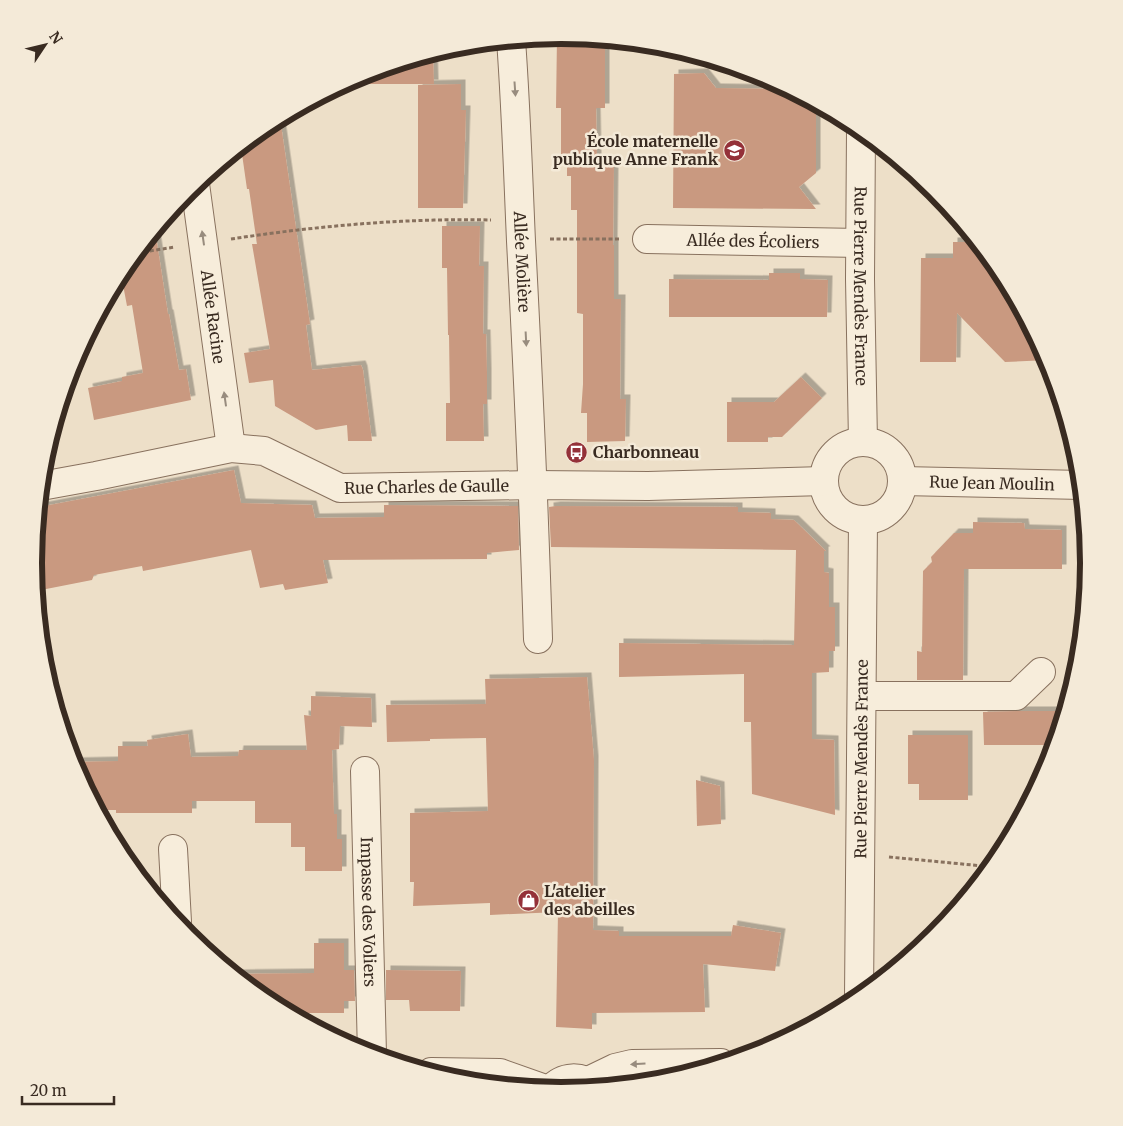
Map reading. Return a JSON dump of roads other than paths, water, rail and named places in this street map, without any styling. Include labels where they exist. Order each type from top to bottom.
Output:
[{"type":"street","name":"Allée Molière","points":[[512,46],[534,485],[538,639]]},
{"type":"street","name":"Rue Pierre Mendès France","points":[[861,139],[860,243],[863,442]]},
{"type":"street","name":"Allée Racine","points":[[197,194],[231,448]]},
{"type":"street","name":"Allée des Écoliers","points":[[647,239],[860,243]]},
{"type":"street","points":[[863,442],[875,444],[886,449],[895,458],[900,469],[902,481],[900,494],[895,504],[886,513],[875,519],[863,520],[851,518],[840,513],[831,504],[826,493],[824,481],[826,469],[831,458],[840,449],[851,444],[863,442]]},
{"type":"street","name":"Rue Charles de Gaulle","points":[[49,485],[231,448],[264,451],[340,488],[534,485],[648,486],[824,481]]},
{"type":"street","name":"Rue Jean Moulin","points":[[902,481],[1074,485]]},
{"type":"street","name":"Rue Pierre Mendès France","points":[[859,988],[863,520]]},
{"type":"street","points":[[862,696],[1016,696],[1041,672]]},
{"type":"street","name":"Impasse des Voliers","points":[[365,770],[372,1045]]},
{"type":"street","points":[[173,849],[176,911]]},
{"type":"street","points":[[597,1081],[615,1068],[632,1064],[698,1063]]},
{"type":"street","points":[[463,1072],[500,1073],[521,1080]]},
{"type":"street","points":[[560,1082],[580,1078],[587,1081]]},
{"type":"place","name":"École maternelle publique Anne Frank","points":[[734,150]]},
{"type":"place","name":"Charbonneau","points":[[577,452]]},
{"type":"place","name":"L'atelier des abeilles","points":[[528,900]]}]
